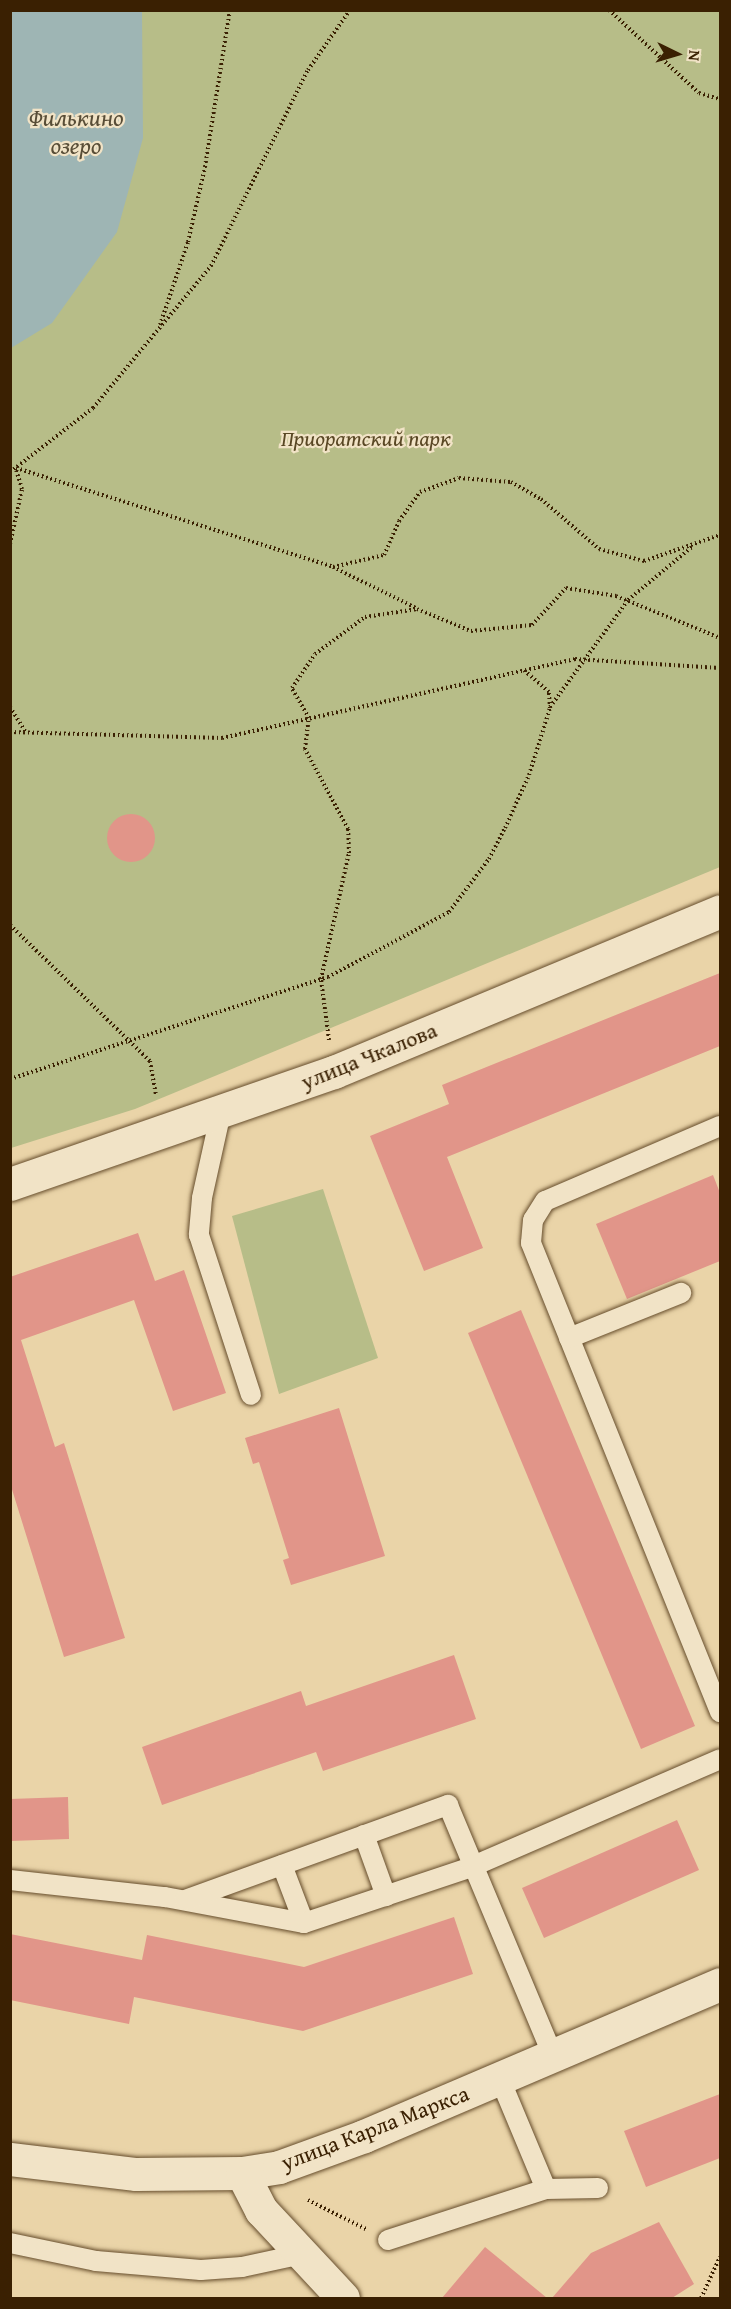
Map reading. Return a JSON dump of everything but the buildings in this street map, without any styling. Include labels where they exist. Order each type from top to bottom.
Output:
[{"type":"street","name":"улица Чкалова","points":[[10,1184],[334,1072],[720,911]]},
{"type":"street","name":"улица Карла Маркса","points":[[10,2159],[136,2174],[242,2173],[279,2167],[500,2079],[720,1984]]},
{"type":"street","points":[[242,2173],[261,2210],[298,2255],[343,2298]]},
{"type":"lane","points":[[221,1112],[202,1198],[199,1235],[251,1395]]},
{"type":"lane","points":[[720,1126],[545,1201],[533,1220],[531,1243],[720,1712]]},
{"type":"lane","points":[[569,1338],[681,1293]]},
{"type":"lane","points":[[10,1880],[183,1900],[304,1923],[471,1867],[720,1760]]},
{"type":"lane","points":[[183,1900],[448,1805],[471,1867],[553,2056]]},
{"type":"lane","points":[[364,1835],[386,1896]]},
{"type":"lane","points":[[282,1865],[304,1923]]},
{"type":"lane","points":[[500,2079],[546,2189]]},
{"type":"lane","points":[[388,2240],[546,2189],[598,2188]]},
{"type":"lane","points":[[10,2243],[96,2261],[190,2269],[242,2267],[298,2255]]},
{"type":"path","points":[[159,328],[188,242],[205,167],[230,10]]},
{"type":"path","points":[[10,472],[93,408],[211,266],[308,70],[350,10]]},
{"type":"path","points":[[609,10],[699,93],[720,99]]},
{"type":"path","points":[[10,544],[22,489],[16,468]]},
{"type":"path","points":[[16,468],[333,567],[417,609],[471,631],[532,625],[566,588],[628,600],[720,638]]},
{"type":"path","points":[[333,567],[384,555],[399,520],[420,492],[459,477],[511,482],[541,499],[599,549],[644,561],[720,535]]},
{"type":"path","points":[[10,1079],[131,1042],[321,979],[449,912],[489,859],[529,775],[550,708],[588,660],[628,600],[696,543]]},
{"type":"path","points":[[334,1072],[321,979],[349,845],[348,829],[305,749],[309,718],[292,688],[315,654],[365,617],[417,609]]},
{"type":"path","points":[[10,732],[222,738],[575,659],[720,668]]},
{"type":"path","points":[[524,670],[549,692],[550,708]]},
{"type":"path","points":[[10,707],[26,733]]},
{"type":"path","points":[[10,925],[150,1061],[156,1094]]},
{"type":"path","points":[[308,2200],[388,2240]]},
{"type":"path","points":[[702,2298],[720,2257]]},
{"type":"green space","name":"Приоратский парк","points":[[11,11],[720,11],[720,867],[135,1109],[11,1148]]},
{"type":"green space","points":[[323,1189],[378,1358],[279,1394],[232,1216]]},
{"type":"water","name":"Филькино озеро","points":[[10,11],[142,11],[143,138],[117,232],[52,323],[11,348]]}]
